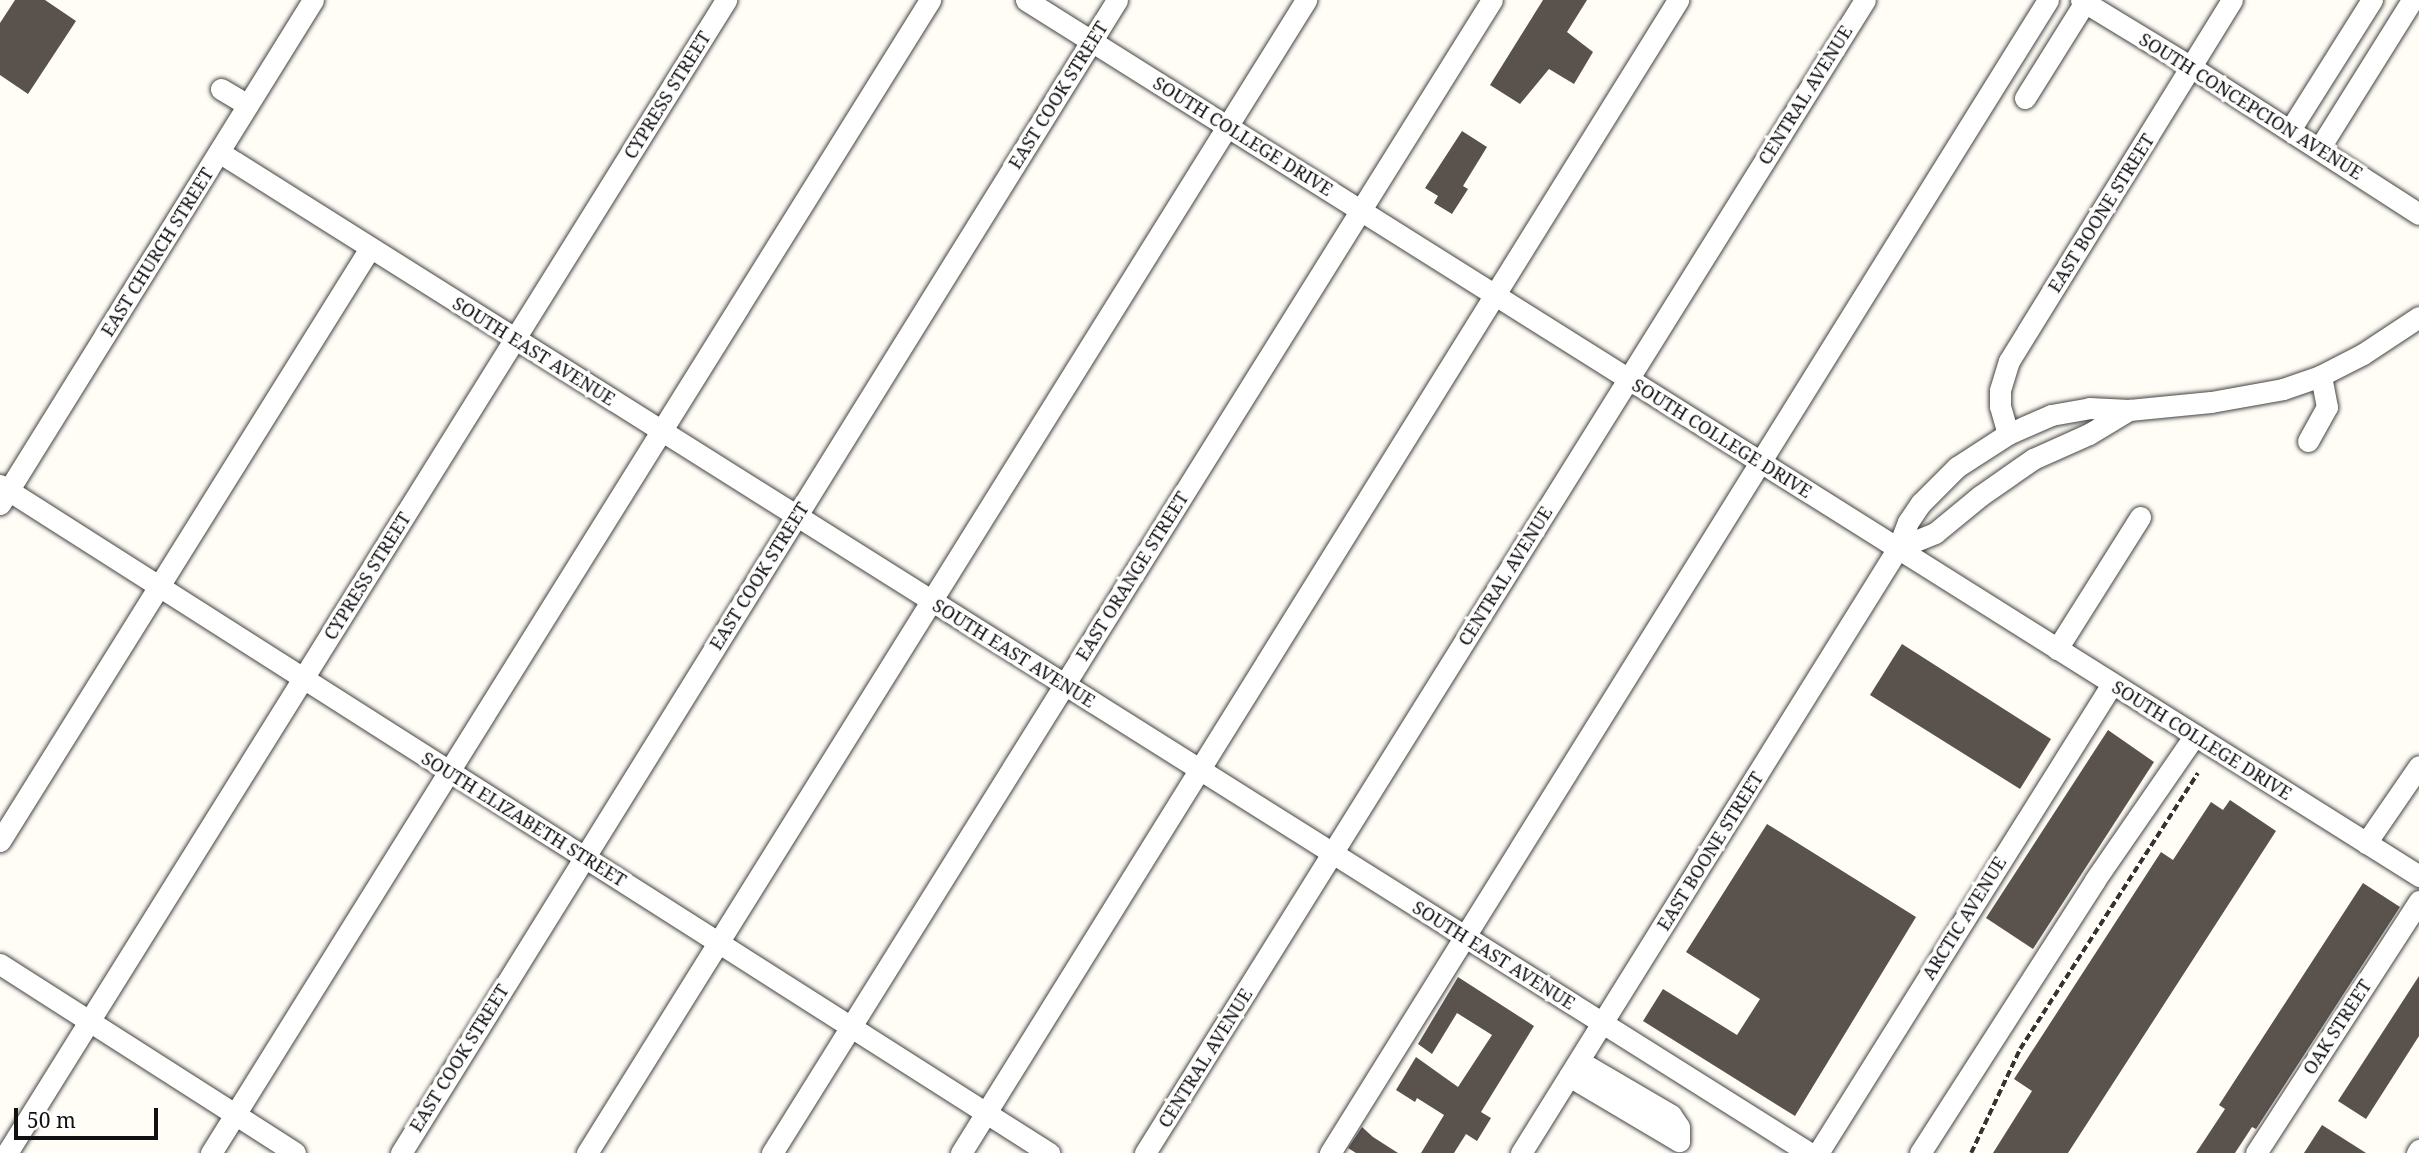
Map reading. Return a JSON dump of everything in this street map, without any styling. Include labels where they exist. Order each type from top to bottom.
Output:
[{"type":"street","name":"EAST CHURCH STREET","points":[[3,493],[313,0]]},
{"type":"street","name":"CYPRESS STREET","points":[[8,1153],[726,0]]},
{"type":"street","points":[[211,1153],[930,0]]},
{"type":"street","name":"SOUTH COLLEGE DRIVE","points":[[1026,0],[2419,876]]},
{"type":"street","name":"EAST COOK STREET","points":[[401,1153],[1117,0]]},
{"type":"street","points":[[587,1153],[1306,0]]},
{"type":"street","name":"EAST ORANGE STREET","points":[[772,1153],[1492,0]]},
{"type":"street","points":[[961,1153],[1678,0]]},
{"type":"street","name":"CENTRAL AVENUE","points":[[1145,1153],[1865,0]]},
{"type":"street","points":[[1330,1153],[2048,0]]},
{"type":"street","name":"EAST BOONE STREET","points":[[2008,434],[2000,406],[2000,390],[2009,360],[2232,0]]},
{"type":"street","points":[[2290,131],[2372,0]]},
{"type":"street","points":[[2319,149],[2412,0]]},
{"type":"street","points":[[2025,98],[2083,1]]},
{"type":"street","name":"SOUTH CONCEPCION AVENUE","points":[[2083,1],[2419,214]]},
{"type":"street","points":[[221,89],[248,105]]},
{"type":"street","name":"SOUTH EAST AVENUE","points":[[219,152],[1810,1153]]},
{"type":"street","points":[[0,841],[370,248]]},
{"type":"street","name":"EAST BOONE STREET","points":[[1521,1153],[1898,548],[1908,522],[1927,496],[1957,467],[2008,434],[2051,415],[2089,408],[2129,410],[2248,397],[2283,389],[2321,376],[2374,348],[2419,317]]},
{"type":"street","points":[[2308,441],[2327,407],[2321,376]]},
{"type":"street","points":[[1898,548],[1935,533],[1980,496],[2033,459],[2089,434],[2129,410]]},
{"type":"street","name":"SOUTH ELIZABETH STREET","points":[[3,493],[159,586],[1049,1153]]},
{"type":"street","points":[[2057,649],[2140,517]]},
{"type":"street","name":"ARCTIC AVENUE","points":[[1818,1153],[2112,684]]},
{"type":"street","points":[[1920,1153],[2095,880],[2195,735]]},
{"type":"street","points":[[2367,843],[2419,766]]},
{"type":"street","name":"OAK STREET","points":[[2256,1153],[2419,901]]},
{"type":"street","points":[[0,964],[295,1153]]},
{"type":"street","points":[[1574,1068],[1644,1110]]},
{"type":"path","points":[[1971,1153],[2020,1049],[2198,773]]},
{"type":"building","points":[[15,0],[45,0],[76,21],[28,94],[0,75],[0,23]]},
{"type":"building","points":[[1543,0],[1587,0],[1567,32],[1593,52],[1574,84],[1549,69],[1520,104],[1490,85]]},
{"type":"building","points":[[1462,131],[1487,147],[1463,186],[1468,189],[1452,214],[1434,203],[1438,196],[1425,188]]},
{"type":"building","points":[[1902,644],[2051,739],[2020,789],[1870,695]]},
{"type":"building","points":[[2108,730],[2154,762],[2033,949],[1986,918]]},
{"type":"building","points":[[2230,800],[2276,831],[2068,1153],[1993,1153],[2032,1091],[2014,1079],[2161,852],[2173,860],[2211,802],[2223,810]]},
{"type":"building","points":[[1767,824],[1916,917],[1795,1116],[1643,1021],[1663,989],[1737,1035],[1760,999],[1686,952]]},
{"type":"building","points":[[2363,883],[2400,907],[2256,1129],[2252,1127],[2235,1153],[2196,1153],[2225,1109],[2219,1105]]},
{"type":"building","points":[[2419,976],[2419,1036],[2366,1119],[2338,1101]]},
{"type":"building","points":[[1458,977],[1534,1026],[1481,1112],[1491,1118],[1477,1141],[1466,1134],[1454,1153],[1421,1153],[1444,1115],[1417,1098],[1415,1102],[1396,1090],[1416,1057],[1458,1087],[1492,1035],[1457,1013],[1432,1054],[1418,1044]]},
{"type":"building","points":[[2322,1125],[2366,1153],[2304,1153]]},
{"type":"building","points":[[1362,1127],[1398,1153],[1356,1153],[1348,1148]]}]
